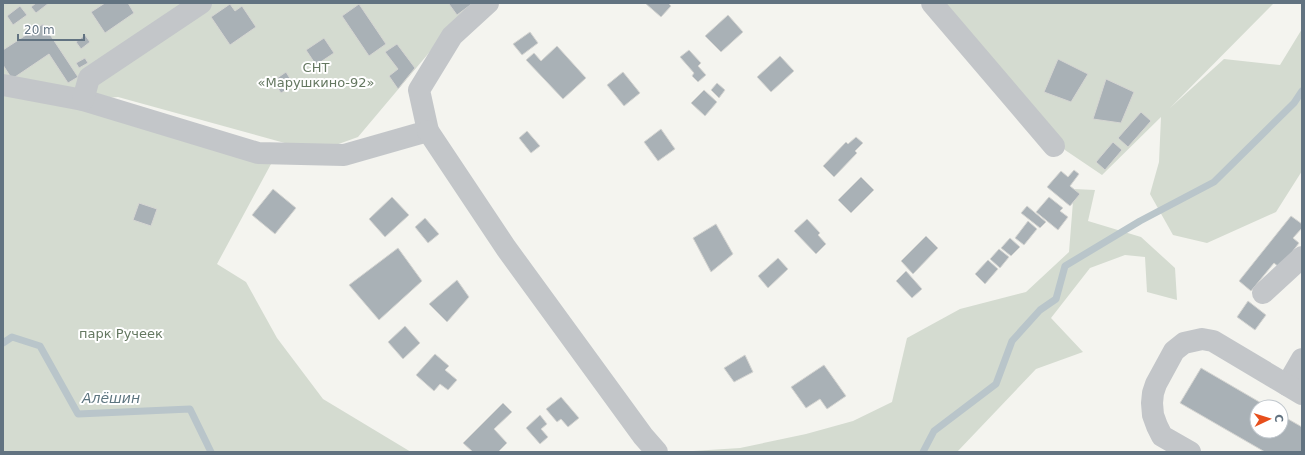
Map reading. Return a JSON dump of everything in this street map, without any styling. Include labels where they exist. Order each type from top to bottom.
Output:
[{"type":"street","points":[[83,100],[89,78],[201,3]]},
{"type":"street","points":[[488,3],[452,36],[419,90],[428,131],[506,248],[643,436],[657,452]]},
{"type":"street","points":[[932,3],[1054,146]]},
{"type":"street","points":[[3,85],[83,100],[258,153],[344,155],[428,131]]},
{"type":"street","points":[[1263,293],[1302,257]]},
{"type":"street","points":[[1190,452],[1162,436],[1157,426],[1152,403],[1156,384],[1174,351],[1184,343],[1202,339],[1213,341],[1294,389],[1302,359]]},
{"type":"green space","name":"парк Ручеек","points":[[3,3],[477,3],[449,29],[358,137],[333,146],[292,145],[118,97],[54,102],[250,160],[271,164],[217,264],[246,282],[277,338],[323,399],[411,452],[3,452]]},
{"type":"green space","points":[[940,3],[1274,3],[1170,108],[1224,59],[1280,65],[1302,29],[1302,171],[1276,212],[1207,243],[1173,235],[1150,194],[1159,162],[1161,117],[1102,175],[1065,150]]},
{"type":"green space","points":[[1074,189],[1095,190],[1088,221],[1141,237],[1175,268],[1177,300],[1147,292],[1145,257],[1125,255],[1090,268],[1051,318],[1083,352],[1036,369],[957,452],[693,452],[740,448],[806,434],[853,421],[892,402],[907,338],[960,309],[1026,292],[1069,252]]},
{"type":"building","points":[[36,3],[49,3],[36,13],[31,7]]},
{"type":"building","points":[[105,3],[128,3],[134,13],[105,33],[91,12]]},
{"type":"building","points":[[473,3],[457,15],[449,4]]},
{"type":"building","points":[[645,3],[668,3],[671,6],[661,17]]},
{"type":"building","points":[[230,4],[235,11],[242,6],[256,27],[230,45],[211,17]]},
{"type":"building","points":[[359,4],[386,44],[369,56],[342,16]]},
{"type":"building","points":[[20,6],[27,15],[13,25],[7,16]]},
{"type":"building","points":[[728,15],[743,32],[721,52],[705,36]]},
{"type":"building","points":[[43,24],[78,77],[68,83],[49,54],[12,79],[3,65],[3,50]]},
{"type":"building","points":[[530,32],[538,43],[522,55],[513,44]]},
{"type":"building","points":[[85,35],[90,42],[81,49],[76,42]]},
{"type":"building","points":[[324,38],[334,53],[316,65],[306,50]]},
{"type":"building","points":[[397,44],[415,68],[398,89],[389,76],[398,69],[385,52]]},
{"type":"building","points":[[557,46],[586,78],[563,99],[526,60],[534,53],[541,61]]},
{"type":"building","points":[[689,50],[701,63],[698,66],[706,75],[698,82],[692,76],[694,73],[680,57]]},
{"type":"building","points":[[780,56],[794,71],[771,92],[757,77]]},
{"type":"building","points":[[85,58],[88,63],[79,68],[76,63]]},
{"type":"building","points":[[1058,59],[1088,74],[1071,102],[1044,92]]},
{"type":"building","points":[[286,72],[294,85],[281,93],[273,81]]},
{"type":"building","points":[[623,72],[640,93],[624,106],[607,85]]},
{"type":"building","points":[[1106,79],[1134,92],[1121,123],[1093,119]]},
{"type":"building","points":[[717,83],[725,90],[719,98],[711,90]]},
{"type":"building","points":[[704,90],[717,102],[705,116],[691,103]]},
{"type":"building","points":[[1141,112],[1151,121],[1128,147],[1118,138]]},
{"type":"building","points":[[661,129],[675,149],[658,161],[644,142]]},
{"type":"building","points":[[527,131],[540,146],[531,153],[519,138]]},
{"type":"building","points":[[856,137],[863,143],[855,151],[857,153],[834,177],[823,166],[846,142],[848,144]]},
{"type":"building","points":[[1113,142],[1122,150],[1105,170],[1096,162]]},
{"type":"building","points":[[1074,170],[1079,174],[1070,186],[1080,194],[1070,206],[1047,187],[1061,171],[1068,177]]},
{"type":"building","points":[[861,177],[874,190],[851,213],[838,200]]},
{"type":"building","points":[[273,189],[296,208],[275,234],[252,215]]},
{"type":"building","points":[[392,197],[409,215],[385,237],[369,219]]},
{"type":"building","points":[[1049,197],[1063,208],[1060,211],[1068,217],[1058,230],[1036,212]]},
{"type":"building","points":[[139,203],[157,209],[151,226],[133,220]]},
{"type":"building","points":[[1027,206],[1046,222],[1040,228],[1021,213]]},
{"type":"building","points":[[1291,216],[1302,224],[1302,228],[1293,238],[1299,243],[1280,268],[1274,263],[1251,291],[1239,281]]},
{"type":"building","points":[[425,218],[439,234],[428,243],[415,227]]},
{"type":"building","points":[[807,219],[820,233],[818,235],[826,244],[816,254],[794,231]]},
{"type":"building","points":[[1028,221],[1037,229],[1024,245],[1015,238]]},
{"type":"building","points":[[716,224],[733,254],[711,272],[693,238]]},
{"type":"building","points":[[926,236],[938,248],[913,274],[901,261]]},
{"type":"building","points":[[1010,238],[1020,247],[1011,256],[1001,248]]},
{"type":"building","points":[[398,248],[422,281],[379,320],[349,285]]},
{"type":"building","points":[[999,249],[1009,257],[1000,268],[990,259]]},
{"type":"building","points":[[778,258],[788,269],[768,288],[758,276]]},
{"type":"building","points":[[988,260],[998,269],[985,284],[975,274]]},
{"type":"building","points":[[906,271],[922,289],[912,298],[896,281]]},
{"type":"building","points":[[457,280],[469,297],[447,322],[429,304]]},
{"type":"building","points":[[1248,301],[1266,315],[1255,330],[1237,317]]},
{"type":"building","points":[[405,326],[420,343],[403,359],[388,342]]},
{"type":"building","points":[[435,354],[449,366],[445,370],[457,380],[448,390],[440,384],[434,391],[416,375]]},
{"type":"building","points":[[745,355],[753,372],[734,382],[724,368]]},
{"type":"building","points":[[824,365],[846,396],[827,409],[820,399],[806,408],[791,387]]},
{"type":"building","points":[[1201,368],[1254,399],[1249,399],[1249,439],[1289,439],[1289,420],[1302,427],[1302,452],[1265,452],[1180,403]]},
{"type":"building","points":[[561,397],[579,418],[568,427],[561,419],[557,422],[546,409]]},
{"type":"building","points":[[503,403],[512,412],[494,429],[507,443],[498,452],[473,452],[463,443]]},
{"type":"building","points":[[540,415],[547,424],[541,429],[548,437],[540,444],[526,428]]},
{"type":"waterway","points":[[923,452],[934,431],[996,384],[1012,341],[1040,310],[1056,299],[1065,266],[1140,221],[1214,182],[1294,103],[1302,91]]},
{"type":"waterway","name":"Алёшин","points":[[3,343],[12,337],[40,346],[78,414],[190,409],[211,452]]},
{"type":"park label","name":"СНТ «Марушкино-92»","points":[[316,74]]}]
